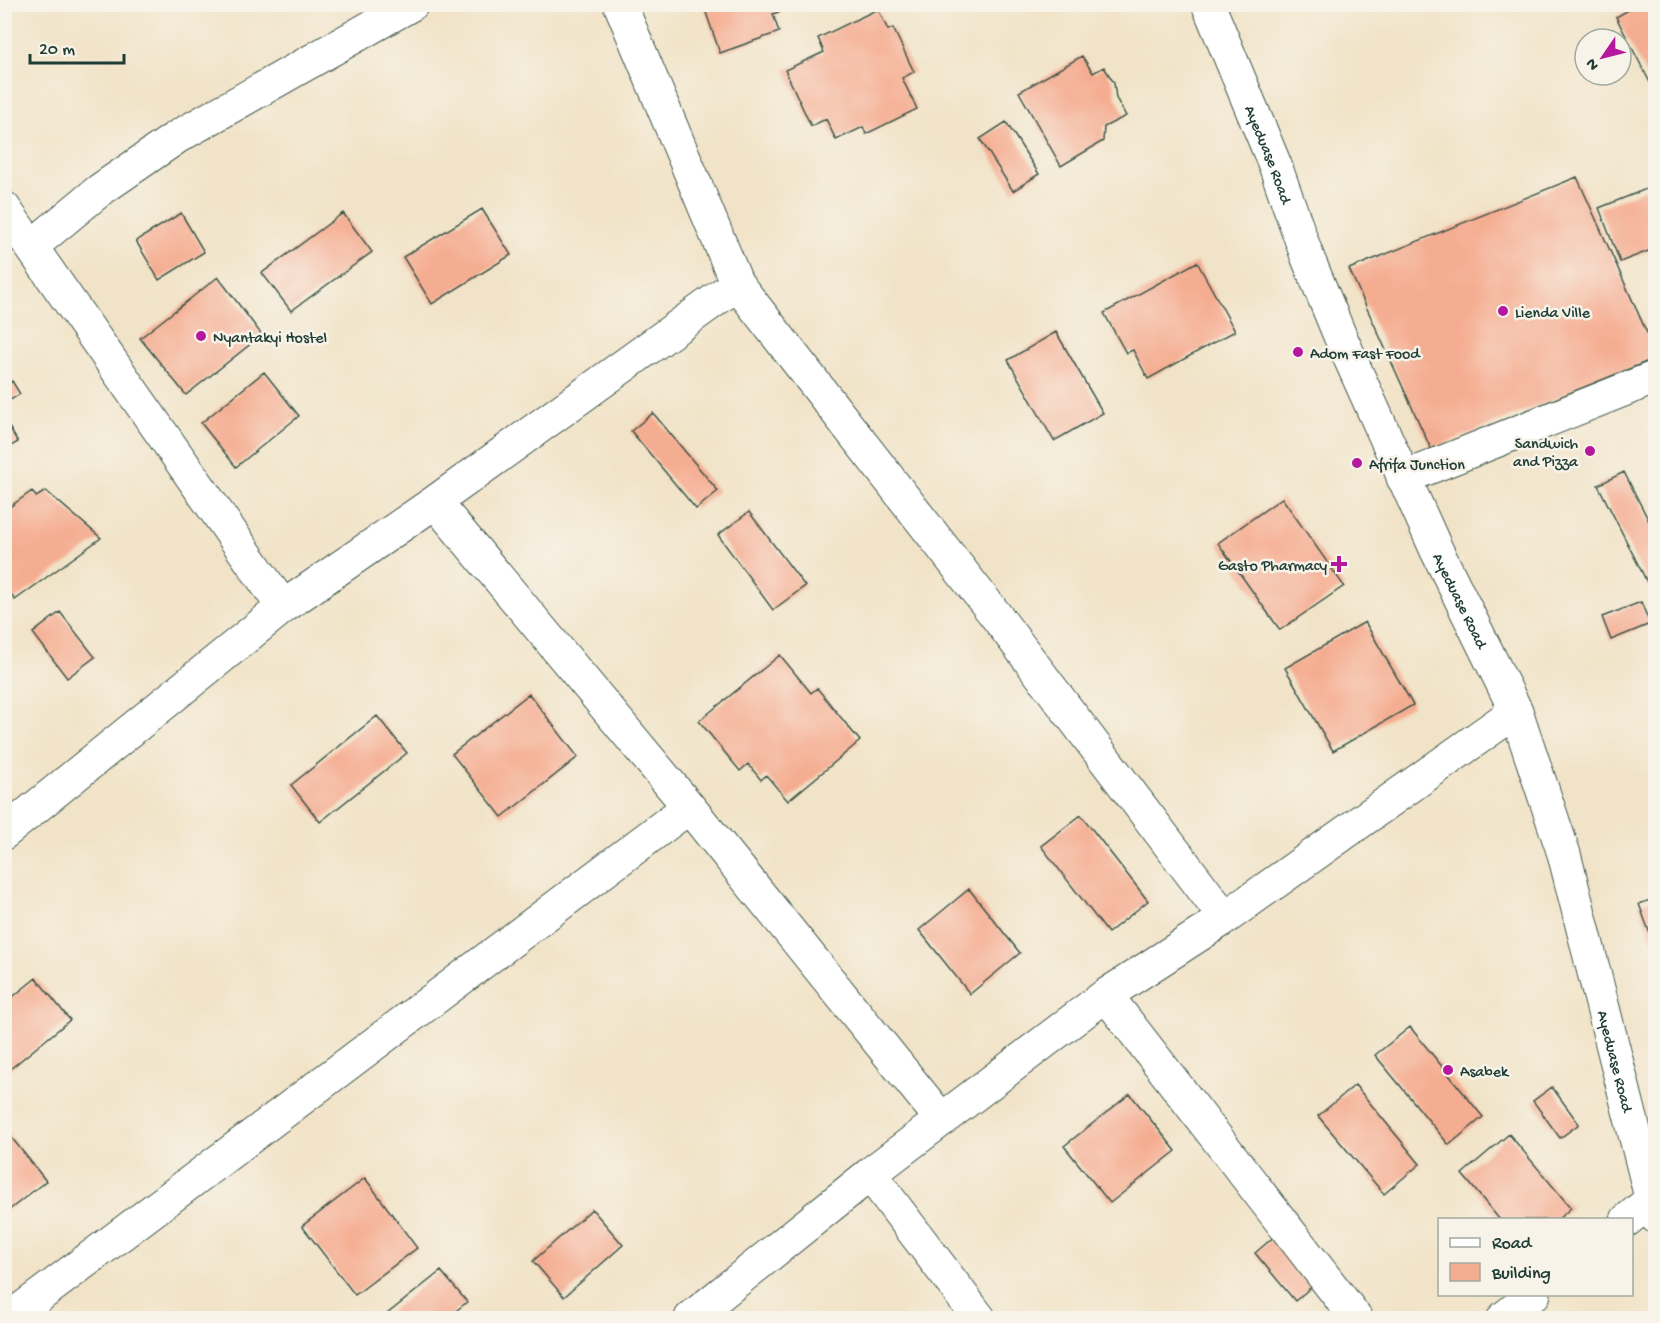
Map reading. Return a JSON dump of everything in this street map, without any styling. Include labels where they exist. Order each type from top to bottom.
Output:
[{"type":"street","points":[[32,246],[100,190],[177,137],[412,4]]},
{"type":"street","points":[[620,4],[737,284],[997,617],[1225,918]]},
{"type":"street","name":"Ayeduase Road","points":[[1208,4],[1275,165],[1307,256],[1340,336],[1403,478],[1516,711],[1564,854],[1644,1213]]},
{"type":"street","points":[[4,208],[283,607]]},
{"type":"street","points":[[4,833],[283,607],[435,502],[737,284]]},
{"type":"street","points":[[1403,478],[1656,377]]},
{"type":"street","points":[[435,502],[689,807],[942,1120]]},
{"type":"street","points":[[691,1318],[870,1174],[1106,995],[1225,918],[1516,711]]},
{"type":"street","points":[[10,1318],[689,807]]},
{"type":"street","points":[[1106,995],[1356,1318]]},
{"type":"street","points":[[870,1174],[980,1318]]},
{"type":"street","points":[[1504,1318],[1532,1296]]},
{"type":"building","points":[[703,4],[798,5],[773,14],[779,32],[720,53]]},
{"type":"building","points":[[1639,4],[1656,4],[1656,94],[1633,50],[1633,27],[1621,27],[1616,17]]},
{"type":"building","points":[[878,9],[888,30],[893,28],[914,72],[902,78],[917,109],[866,134],[863,127],[836,140],[826,119],[811,126],[785,70],[824,52],[818,38]]},
{"type":"building","points":[[1082,56],[1093,73],[1104,67],[1114,83],[1116,98],[1126,116],[1104,127],[1103,141],[1061,166],[1019,92]]},
{"type":"building","points":[[1006,122],[1039,174],[1013,191],[980,139]]},
{"type":"building","name":"Lienda Ville","points":[[1577,177],[1656,353],[1656,358],[1431,449],[1349,269]]},
{"type":"building","points":[[1656,185],[1656,248],[1620,262],[1599,208]]},
{"type":"building","points":[[482,209],[511,255],[432,304],[403,257]]},
{"type":"building","points":[[181,213],[204,252],[159,280],[136,241]]},
{"type":"building","points":[[343,213],[372,252],[291,311],[262,273]]},
{"type":"building","points":[[1197,262],[1235,331],[1148,379],[1133,350],[1126,353],[1104,313]]},
{"type":"building","name":"Nyantakyi Hostel","points":[[218,277],[262,335],[186,395],[140,338]]},
{"type":"building","points":[[1056,332],[1103,413],[1054,441],[1008,360]]},
{"type":"building","points":[[264,372],[299,416],[236,467],[201,423]]},
{"type":"building","points":[[12,381],[20,394],[4,404],[4,386]]},
{"type":"building","points":[[653,413],[718,491],[696,509],[631,431]]},
{"type":"building","points":[[4,419],[18,442],[4,450]]},
{"type":"building","points":[[1624,472],[1656,535],[1656,585],[1650,588],[1598,485]]},
{"type":"building","points":[[32,491],[36,497],[46,491],[101,538],[15,600],[4,585],[4,511]]},
{"type":"building","points":[[1282,498],[1344,586],[1280,630],[1218,543]]},
{"type":"building","points":[[749,512],[805,586],[773,610],[718,535]]},
{"type":"building","points":[[1641,602],[1650,624],[1611,640],[1602,617]]},
{"type":"building","points":[[60,612],[95,657],[67,678],[33,633]]},
{"type":"building","points":[[1365,622],[1413,705],[1333,751],[1285,668]]},
{"type":"building","points":[[780,655],[811,693],[817,688],[860,741],[788,801],[766,775],[761,780],[748,764],[740,771],[699,721]]},
{"type":"building","points":[[529,694],[578,757],[502,817],[452,754]]},
{"type":"building","points":[[377,716],[407,753],[320,822],[291,785]]},
{"type":"building","points":[[1081,815],[1148,901],[1108,933],[1041,846]]},
{"type":"building","points":[[969,889],[1020,953],[970,994],[919,930]]},
{"type":"building","points":[[1656,898],[1656,944],[1654,945],[1639,904]]},
{"type":"building","points":[[36,978],[70,1020],[9,1070],[4,1064],[4,1004]]},
{"type":"building","points":[[1410,1027],[1483,1117],[1449,1145],[1375,1055]]},
{"type":"building","points":[[1355,1085],[1420,1164],[1384,1194],[1318,1116]]},
{"type":"building","points":[[1552,1087],[1579,1124],[1560,1138],[1533,1101]]},
{"type":"building","points":[[1130,1094],[1176,1151],[1110,1203],[1064,1146]]},
{"type":"building","points":[[4,1128],[46,1181],[4,1214]]},
{"type":"building","points":[[1509,1134],[1571,1208],[1559,1218],[1498,1218],[1462,1174]]},
{"type":"building","points":[[365,1178],[417,1248],[355,1295],[302,1226]]},
{"type":"building","points":[[592,1209],[623,1245],[564,1297],[533,1261]]},
{"type":"building","points":[[1276,1235],[1316,1283],[1295,1301],[1255,1253]]},
{"type":"building","points":[[441,1271],[467,1302],[447,1318],[382,1318]]},
{"type":"place","name":"Lienda Ville","points":[[1503,311]]},
{"type":"place","name":"Nyantakyi Hostel","points":[[201,336]]},
{"type":"place","name":"Adom Fast Food","points":[[1298,352]]},
{"type":"place","name":"Sandwich and Pizza","points":[[1590,451]]},
{"type":"place","name":"Afrifa Junction","points":[[1357,463]]},
{"type":"place","name":"Gasto Pharmacy","points":[[1339,564]]},
{"type":"place","name":"Asabek","points":[[1448,1070]]}]
